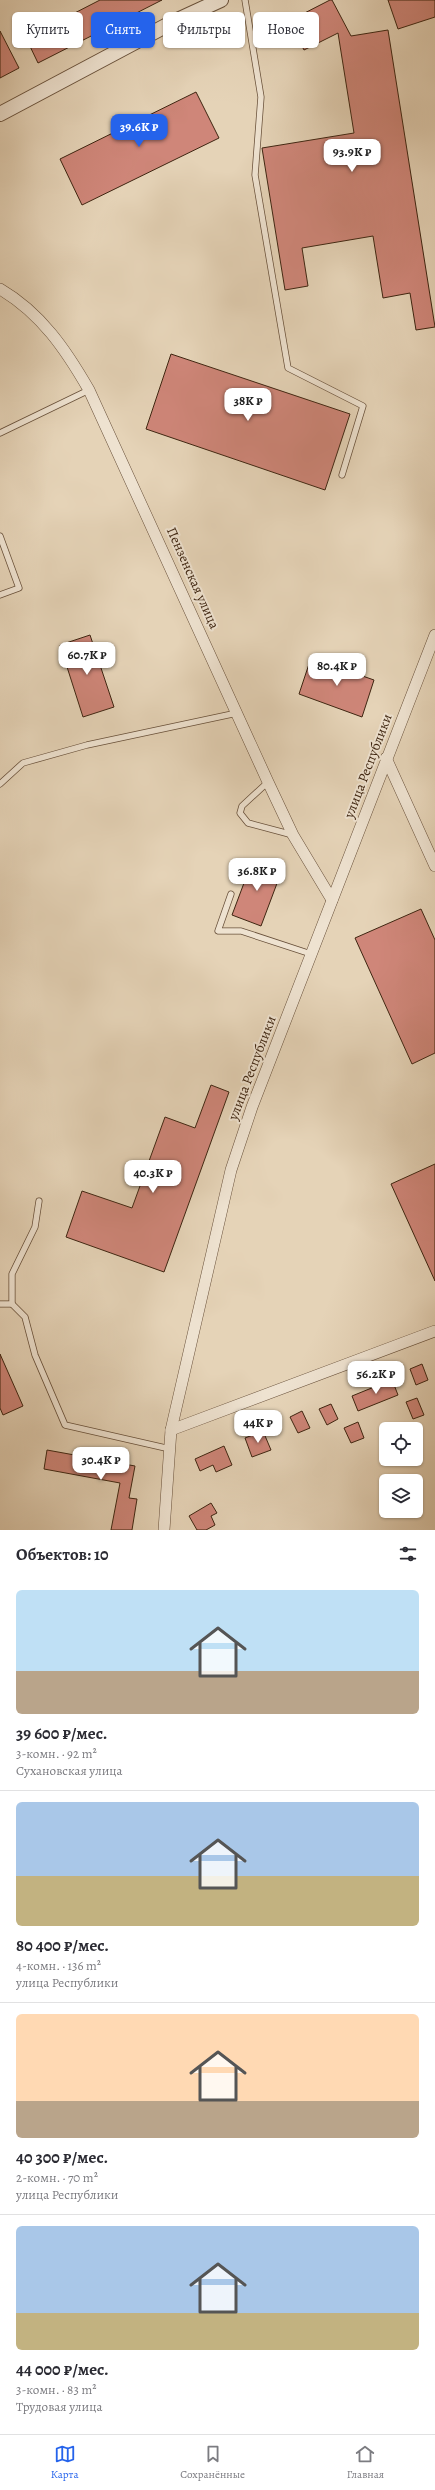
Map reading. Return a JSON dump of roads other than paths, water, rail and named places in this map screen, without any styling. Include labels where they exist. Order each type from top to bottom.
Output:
[{"type":"street","points":[[0,114],[174,22],[221,0]]},
{"type":"street","name":"Пензенская улица","points":[[0,289],[16,299],[55,336],[71,358],[89,390],[293,835],[332,900]]},
{"type":"street","name":"улица Республики","points":[[164,1530],[171,1430],[231,1170],[252,1107],[386,758],[435,635]]},
{"type":"street","points":[[386,758],[435,866]]},
{"type":"street","points":[[171,1430],[435,1331]]},
{"type":"lane","points":[[245,0],[261,97],[255,175],[288,368],[363,406],[342,475]]},
{"type":"lane","points":[[0,433],[89,390]]},
{"type":"lane","points":[[0,536],[19,588],[0,595]]},
{"type":"lane","points":[[0,784],[23,763],[87,745],[238,713]]},
{"type":"lane","points":[[268,782],[242,806],[240,813],[242,818],[248,823],[293,835]]},
{"type":"lane","points":[[231,894],[218,932],[241,931],[312,954]]},
{"type":"lane","points":[[39,1202],[35,1227],[12,1274],[12,1304],[25,1317],[35,1355],[65,1425],[170,1450]]},
{"type":"lane","points":[[0,1304],[12,1304]]}]
